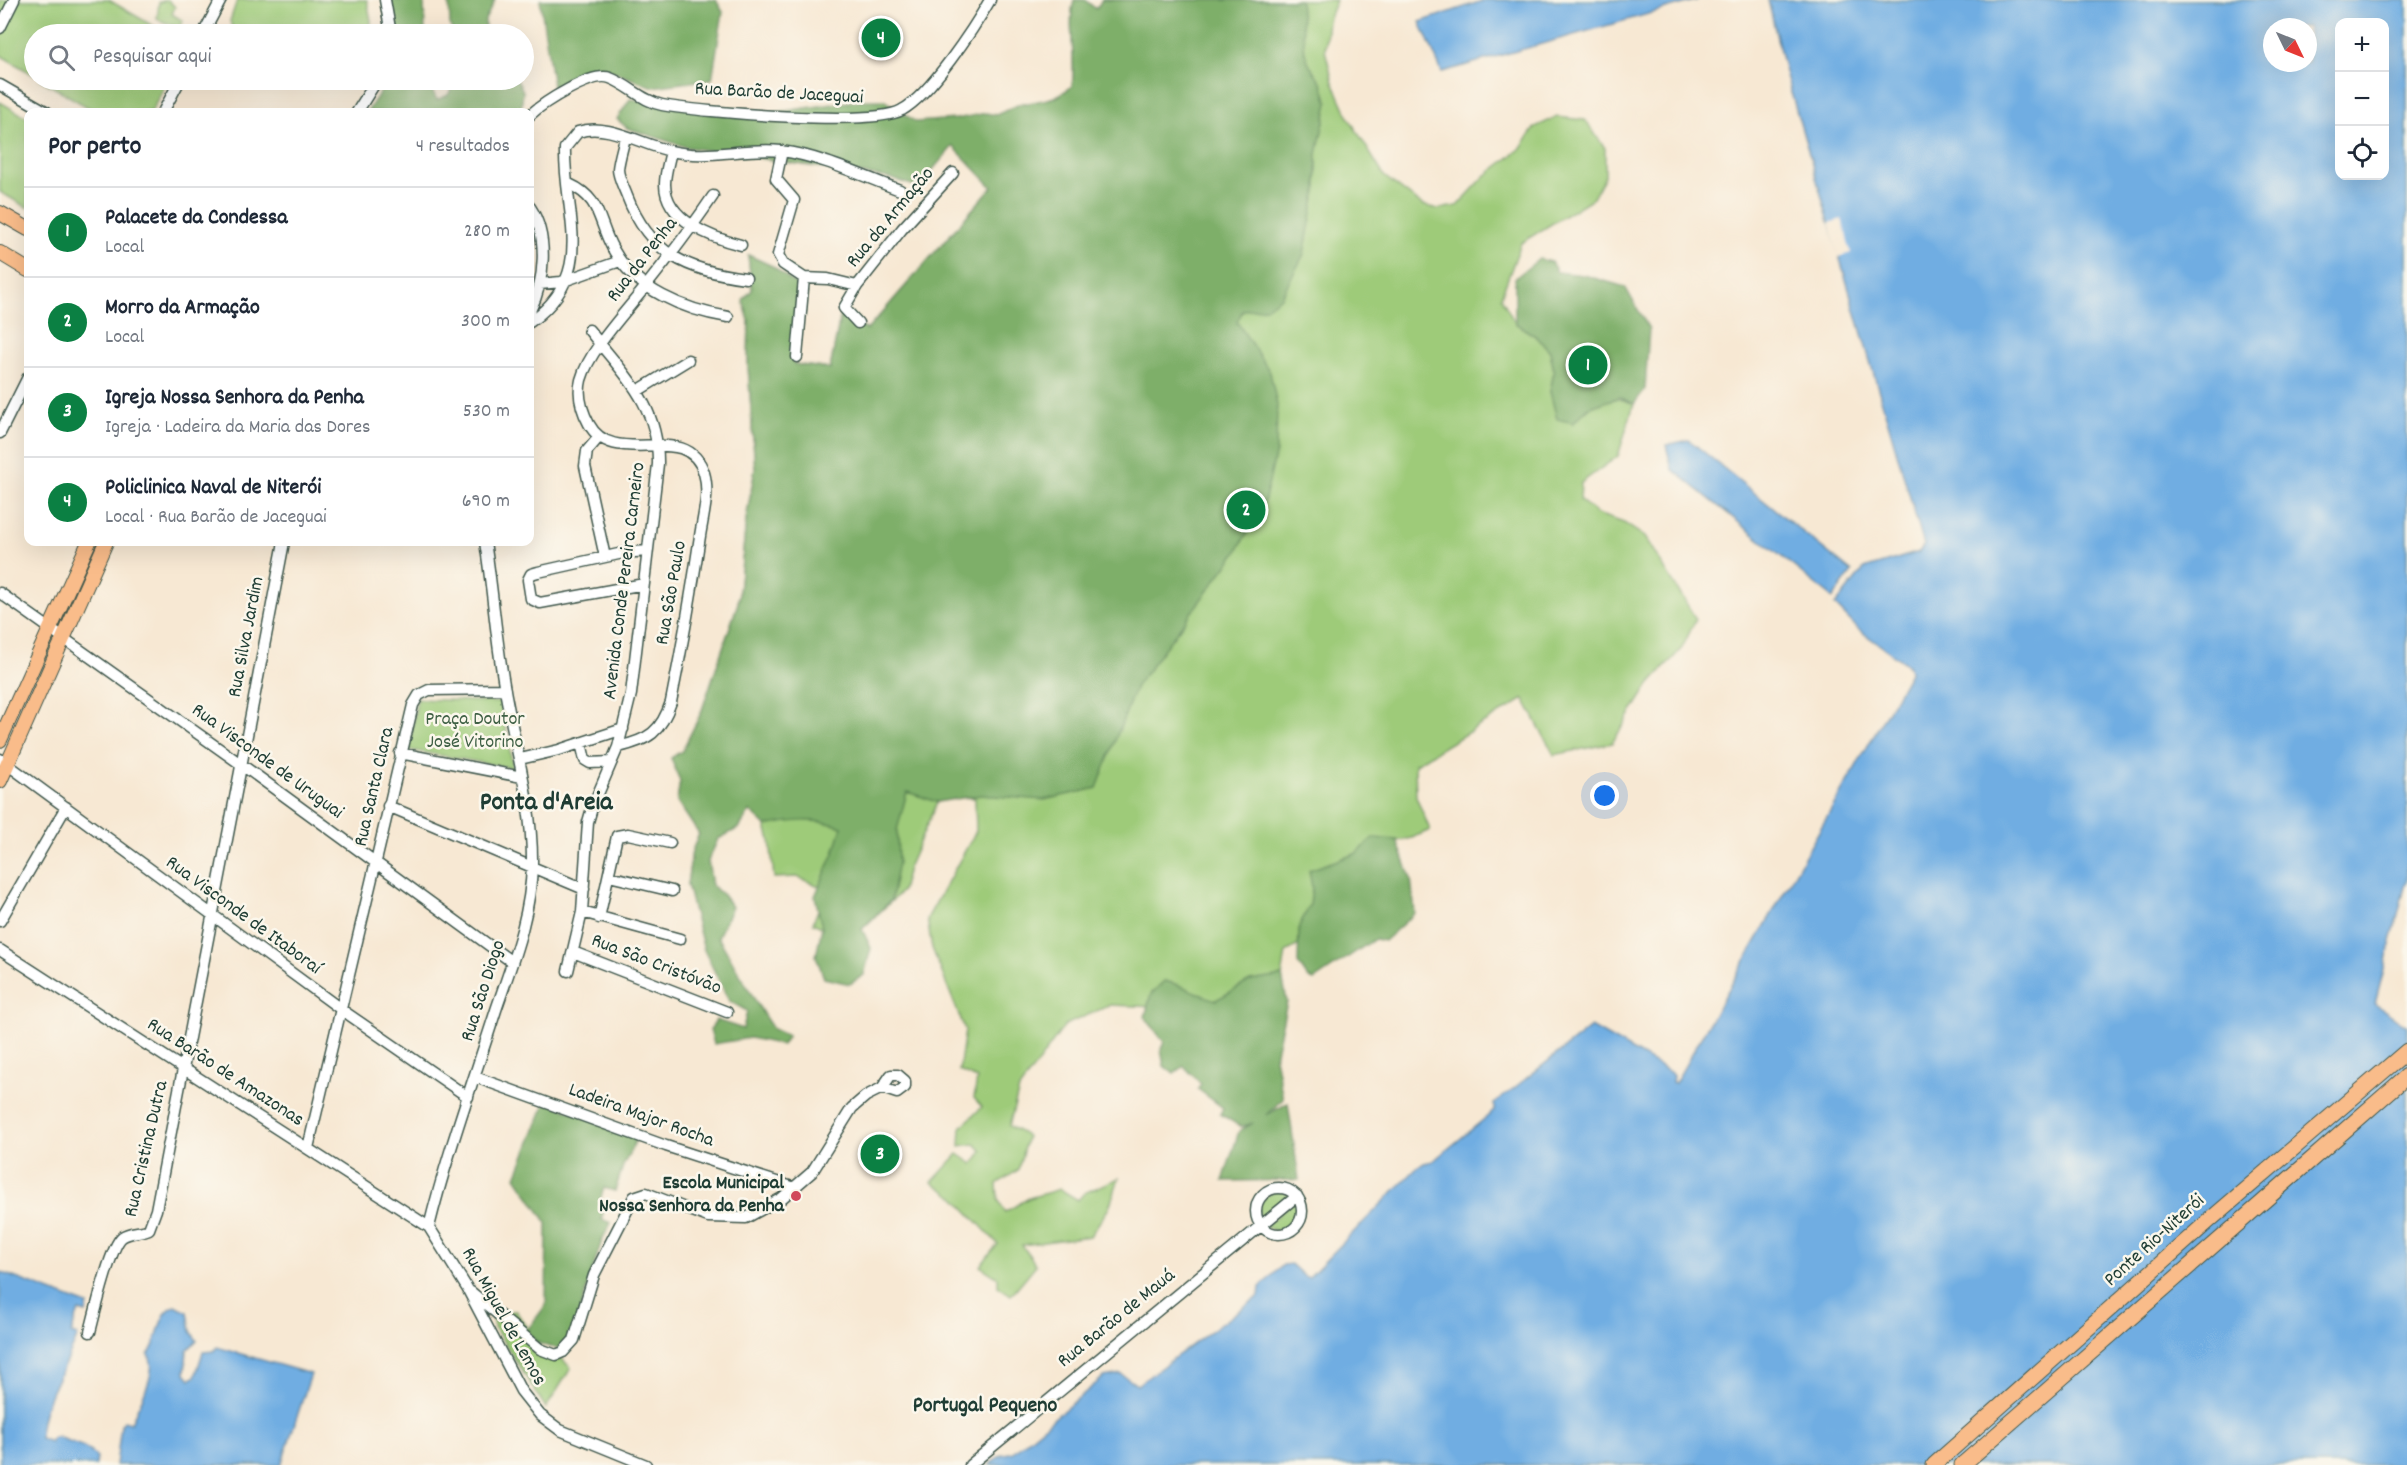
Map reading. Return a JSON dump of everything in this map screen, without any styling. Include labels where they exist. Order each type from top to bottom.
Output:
[{"type":"highway","name":"Ponte Rio-Niterói","points":[[1934,1465],[2212,1218],[2407,1051]]},
{"type":"highway","name":"Ponte Rio-Niterói","points":[[1962,1465],[2407,1076]]},
{"type":"main road","points":[[0,213],[24,227]]},
{"type":"main road","points":[[0,253],[24,268]]},
{"type":"main road","points":[[0,740],[87,546]]},
{"type":"main road","points":[[0,782],[4,762],[104,546]]},
{"type":"street","points":[[0,28],[14,0]]},
{"type":"street","points":[[208,24],[221,0]]},
{"type":"street","points":[[385,0],[389,24]]},
{"type":"street","name":"Rua Barão de Jaceguai","points":[[534,113],[580,84],[603,76],[611,78],[650,102],[681,107],[847,119],[893,114],[903,110],[928,87],[990,0]]},
{"type":"street","points":[[0,85],[40,108]]},
{"type":"street","points":[[165,108],[175,90]]},
{"type":"street","points":[[360,108],[371,90]]},
{"type":"street","name":"Rua da Armação","points":[[567,281],[572,244],[565,147],[578,132],[597,129],[671,151],[697,155],[752,150],[782,151],[900,190]]},
{"type":"street","points":[[625,137],[618,171],[631,205],[651,236],[668,256],[717,274],[746,278]]},
{"type":"street","points":[[671,151],[665,185],[674,209],[693,226],[720,240],[741,245]]},
{"type":"street","points":[[782,151],[776,179],[794,200],[778,255],[783,264],[804,278],[797,357]]},
{"type":"street","name":"Rua da Armação","points":[[858,323],[844,308],[857,286],[902,229],[953,173]]},
{"type":"street","points":[[569,184],[589,195],[620,261],[647,285],[691,309],[728,317]]},
{"type":"street","name":"Rua da Penha","points":[[599,437],[583,413],[579,394],[587,365],[693,226],[713,196]]},
{"type":"street","points":[[534,216],[540,230],[540,284],[534,300]]},
{"type":"street","points":[[540,284],[567,281],[620,261]]},
{"type":"street","name":"Rua da Armação","points":[[804,278],[828,279],[857,286]]},
{"type":"street","points":[[534,318],[558,294],[567,281]]},
{"type":"street","name":"Avenida Conde Pereira Carneiro","points":[[568,971],[582,912],[588,822],[618,747],[631,694],[657,484],[658,445],[639,390],[589,330]]},
{"type":"street","points":[[639,390],[688,360]]},
{"type":"street","points":[[0,433],[24,385]]},
{"type":"street","points":[[599,437],[587,451],[585,466],[605,557]]},
{"type":"street","name":"Rua São Paulo","points":[[599,437],[624,445],[681,447],[691,452],[704,472],[706,491],[693,584],[672,702],[665,720],[655,732],[644,739],[618,747]]},
{"type":"street","name":"Rua Silva Jardim","points":[[214,917],[283,546]]},
{"type":"street","name":"Rua São Diogo","points":[[429,1227],[512,962],[526,912],[532,866],[520,759],[505,688],[495,599],[485,546]]},
{"type":"street","points":[[644,584],[540,603],[531,599],[528,580],[531,574],[605,557],[647,551]]},
{"type":"street","name":"Rua Visconde de Uruguai","points":[[0,593],[51,627],[512,962]]},
{"type":"street","name":"Rua Santa Clara","points":[[308,1148],[411,713],[419,695],[429,690],[505,688]]},
{"type":"street","points":[[520,759],[623,729]]},
{"type":"street","points":[[581,743],[585,760],[590,763],[611,762]]},
{"type":"street","points":[[400,753],[522,777]]},
{"type":"street","name":"Rua Visconde de Itaboraí","points":[[4,762],[342,1011],[468,1097]]},
{"type":"street","points":[[388,806],[584,889]]},
{"type":"street","points":[[0,921],[66,807]]},
{"type":"street","points":[[599,918],[615,840],[621,834],[670,843]]},
{"type":"street","points":[[609,876],[672,891]]},
{"type":"street","points":[[582,912],[680,939]]},
{"type":"street","name":"Rua Cristina Dutra","points":[[90,1332],[112,1253],[119,1239],[135,1232],[145,1231],[152,1226],[214,917]]},
{"type":"street","name":"Rua Barão de Amazonas","points":[[0,950],[429,1227]]},
{"type":"street","name":"Rua São Cristóvão","points":[[573,952],[727,1012]]},
{"type":"street","name":"Ladeira Major Rocha","points":[[475,1077],[666,1146],[795,1188]]},
{"type":"street","points":[[467,1288],[540,1349],[556,1356],[574,1340],[594,1275],[634,1197],[646,1193],[708,1217],[738,1219],[767,1208],[795,1188],[812,1172],[852,1108],[878,1090]]},
{"type":"street","points":[[1278,1188],[1291,1191],[1297,1196],[1302,1211],[1296,1225],[1283,1233],[1275,1233],[1262,1226],[1256,1213],[1257,1205],[1264,1193],[1278,1188]]},
{"type":"street","name":"Rua Barão de Mauá","points":[[969,1465],[1297,1196]]},
{"type":"street","name":"Rua Miguel de Lemos","points":[[429,1227],[467,1288],[521,1391],[546,1422],[569,1434],[646,1465]]},
{"type":"green space","points":[[0,0],[109,0],[150,24],[24,24],[24,69],[0,55]]},
{"type":"green space","points":[[168,0],[175,7],[172,14],[183,21],[181,24],[169,24],[157,19],[159,2]]},
{"type":"green space","points":[[237,0],[367,0],[371,21],[371,24],[231,24]]},
{"type":"green space","points":[[389,0],[424,0],[425,24],[394,24]]},
{"type":"green space","points":[[449,0],[495,0],[485,24],[450,24]]},
{"type":"green space","points":[[540,0],[716,0],[723,12],[712,79],[653,87],[606,69],[553,87]]},
{"type":"green space","points":[[1074,0],[1085,0],[1096,9],[1102,0],[1336,0],[1328,20],[1325,50],[1333,82],[1350,120],[1384,176],[1422,205],[1438,209],[1457,206],[1485,176],[1520,149],[1535,127],[1557,117],[1585,120],[1605,148],[1605,176],[1593,198],[1521,243],[1501,297],[1515,323],[1537,337],[1550,351],[1554,371],[1550,392],[1573,423],[1600,401],[1616,399],[1634,404],[1618,456],[1581,483],[1580,500],[1597,514],[1624,523],[1645,537],[1696,619],[1682,648],[1649,685],[1612,743],[1554,755],[1524,699],[1415,764],[1416,796],[1430,830],[1412,838],[1397,841],[1321,932],[1286,952],[1278,1003],[1159,1007],[1110,1005],[1065,1025],[1019,1089],[1009,1126],[1027,1136],[1018,1170],[997,1184],[998,1199],[1005,1212],[1029,1198],[1060,1189],[1078,1200],[1084,1193],[1119,1178],[1109,1208],[1090,1236],[1022,1245],[1036,1265],[1011,1295],[998,1286],[998,1278],[980,1266],[998,1244],[954,1197],[932,1182],[958,1154],[973,1164],[982,1151],[975,1144],[960,1146],[961,1127],[982,1107],[974,1098],[977,1079],[959,1071],[965,1030],[932,948],[927,919],[976,831],[975,798],[959,797],[937,802],[908,868],[902,891],[862,929],[833,933],[813,923],[826,889],[797,877],[774,878],[770,840],[762,814],[749,811],[739,828],[718,839],[708,861],[712,886],[732,907],[687,885],[692,851],[699,834],[677,801],[680,781],[671,758],[682,751],[701,713],[738,603],[746,520],[755,469],[748,365],[749,320],[743,300],[752,290],[748,255],[772,266],[798,286],[794,364],[830,369],[841,313],[867,330],[992,187],[979,148],[1006,113],[1022,103],[1035,103],[1049,99],[1072,86],[1071,21]]},
{"type":"green space","points":[[1074,0],[1085,0],[1096,9],[1102,0],[1300,0],[1305,53],[1310,66],[1322,83],[1328,103],[1317,154],[1317,188],[1304,254],[1281,297],[1266,308],[1243,310],[1237,322],[1270,372],[1277,405],[1276,452],[1264,503],[1236,553],[1136,686],[1097,788],[1044,800],[981,795],[937,802],[907,792],[897,830],[898,863],[891,900],[862,929],[871,948],[864,975],[850,984],[824,978],[816,956],[822,927],[815,896],[834,853],[842,827],[823,822],[804,821],[766,826],[750,811],[739,828],[718,839],[708,861],[712,886],[732,907],[718,937],[773,1029],[788,1036],[782,1045],[750,1038],[714,1044],[710,1030],[716,1020],[743,1029],[747,1011],[729,1001],[704,950],[687,885],[692,851],[699,834],[677,801],[680,781],[671,758],[682,751],[701,713],[738,603],[746,520],[755,469],[748,365],[749,320],[743,300],[752,290],[748,255],[772,266],[798,286],[794,364],[830,369],[841,313],[867,330],[992,187],[953,146],[918,187],[889,178],[686,147],[627,128],[617,119],[630,99],[764,114],[861,100],[884,100],[916,122],[956,119],[986,113],[996,115],[1022,103],[1057,97],[1072,86],[1071,21]]},
{"type":"green space","points":[[58,90],[163,90],[153,108],[89,108]]},
{"type":"green space","points":[[381,90],[432,90],[437,100],[448,95],[451,90],[523,91],[521,108],[370,108]]},
{"type":"green space","points":[[0,102],[24,116],[24,206],[0,192]]},
{"type":"green space","points":[[1539,259],[1551,262],[1557,272],[1584,275],[1625,287],[1649,329],[1645,389],[1634,404],[1619,397],[1588,408],[1573,423],[1557,419],[1550,392],[1554,371],[1550,351],[1537,337],[1515,323],[1515,278]]},
{"type":"green space","name":"Praça Doutor José Vitorino","points":[[417,699],[501,702],[513,768],[409,750]]},
{"type":"green space","points":[[1374,838],[1397,840],[1411,879],[1415,913],[1384,941],[1375,939],[1314,980],[1308,978],[1298,963],[1299,926],[1310,905],[1312,887],[1309,870],[1355,854]]},
{"type":"green space","points":[[1282,976],[1287,1002],[1275,1057],[1283,1099],[1266,1115],[1288,1103],[1299,1180],[1223,1181],[1239,1131],[1253,1123],[1241,1127],[1220,1114],[1223,1108],[1198,1089],[1201,1084],[1184,1066],[1174,1074],[1164,1066],[1161,1049],[1164,1042],[1145,1017],[1151,994],[1164,981],[1216,1000],[1250,981]]},
{"type":"green space","points":[[546,1102],[638,1136],[623,1166],[615,1191],[604,1188],[599,1203],[606,1206],[601,1219],[611,1223],[602,1240],[572,1336],[562,1348],[537,1342],[528,1329],[546,1305],[547,1223],[516,1177]]},
{"type":"green space","points":[[1276,1191],[1283,1191],[1293,1196],[1262,1223],[1259,1212],[1261,1203],[1266,1196]]},
{"type":"green space","points":[[1296,1199],[1299,1218],[1289,1229],[1275,1231],[1265,1226]]},
{"type":"green space","points":[[516,1311],[546,1357],[559,1356],[571,1368],[546,1408],[494,1327],[491,1313]]},
{"type":"water","points":[[1485,0],[1698,0],[1442,72],[1420,22]]},
{"type":"water","points":[[1768,0],[2407,0],[2407,879],[2375,1004],[2407,1026],[2407,1465],[989,1465],[1001,1455],[1013,1452],[1104,1377],[1121,1374],[1137,1385],[1259,1296],[1260,1287],[1283,1265],[1291,1264],[1305,1277],[1309,1277],[1417,1168],[1433,1161],[1494,1111],[1494,1104],[1591,1027],[1670,1072],[1673,1076],[1672,1082],[1675,1083],[1910,672],[1909,666],[1859,630],[1835,605],[1864,569],[1919,552],[1924,545],[1785,72]]},
{"type":"water","points":[[1689,440],[1852,572],[1833,598],[1672,469],[1666,445]]},
{"type":"water","points":[[0,1272],[88,1305],[86,1313],[79,1311],[71,1333],[78,1335],[49,1398],[41,1425],[40,1438],[50,1442],[53,1437],[58,1437],[84,1447],[97,1457],[96,1465],[0,1465]]},
{"type":"water","points":[[175,1306],[188,1312],[191,1331],[197,1341],[187,1350],[185,1373],[190,1379],[195,1377],[203,1352],[214,1351],[217,1347],[311,1374],[281,1465],[116,1465],[121,1425],[124,1421],[131,1423],[149,1379],[151,1362],[148,1355],[165,1315]]},
{"type":"pier","points":[[1842,219],[1851,253],[1838,257],[1829,223]]},
{"type":"place","name":"Policlinica Naval de Niterói","points":[[881,38]]},
{"type":"place","name":"Palacete da Condessa","points":[[1588,365]]},
{"type":"place","name":"Morro da Armação","points":[[1246,510]]},
{"type":"place","name":"Igreja Nossa Senhora da Penha","points":[[880,1154]]},
{"type":"place","name":"Escola Municipal Nossa Senhora da Penha","points":[[796,1196]]},
{"type":"district","name":"Ponta d'Areia","points":[[546,803]]},
{"type":"district","name":"Portugal Pequeno","points":[[985,1406]]}]
